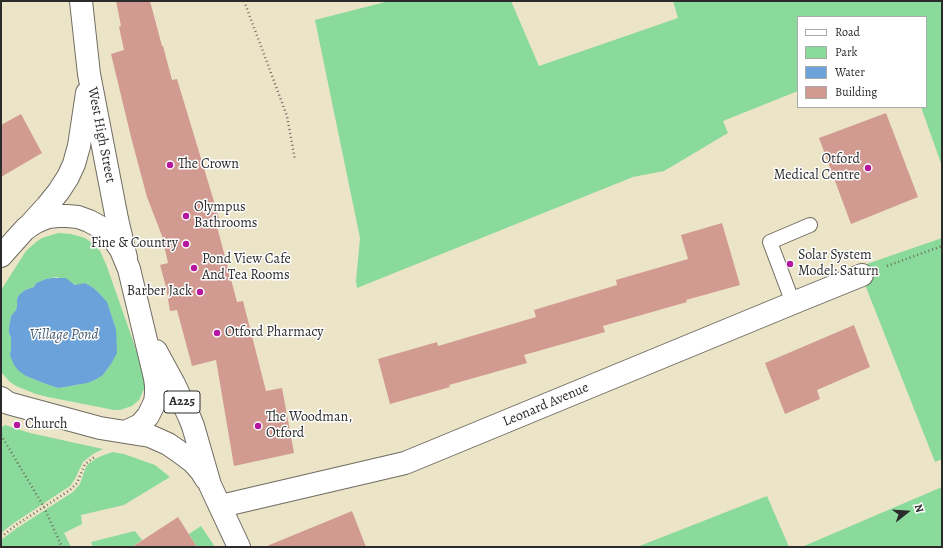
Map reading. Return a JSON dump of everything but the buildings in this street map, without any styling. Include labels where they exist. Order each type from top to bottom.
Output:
[{"type":"street","points":[[82,1],[89,74]]},
{"type":"street","name":"West High Street","points":[[26,228],[59,191],[74,164],[79,146],[89,74]]},
{"type":"street","name":"West High Street","points":[[89,74],[117,219],[129,269]]},
{"type":"street","name":"A225","points":[[2,254],[26,228],[48,217],[78,217],[102,228],[113,238],[121,250],[129,269],[155,378],[156,394],[155,402],[148,416],[140,425],[125,432]]},
{"type":"street","name":"Leonard Avenue","points":[[221,506],[405,463],[862,275]]},
{"type":"street","name":"A225","points":[[142,324],[174,384],[189,416],[210,485]]},
{"type":"street","name":"A225","points":[[1,398],[8,403],[21,407],[100,428],[150,436],[168,444],[193,462],[201,471],[221,506],[239,547]]},
{"type":"lane","points":[[793,303],[770,242],[810,224]]},
{"type":"path","points":[[244,1],[287,116],[295,160]]},
{"type":"path","points":[[862,275],[942,246]]},
{"type":"path","points":[[1,434],[44,507],[62,547]]},
{"type":"path","points":[[1,537],[16,525],[73,487],[77,483],[85,464],[98,454]]},
{"type":"green space","points":[[389,1],[511,1],[539,66],[678,18],[673,1],[942,1],[942,166],[921,108],[927,108],[927,16],[797,16],[797,91],[723,121],[728,133],[664,171],[633,177],[357,288],[356,281],[360,238],[315,20]]},
{"type":"green space","points":[[58,233],[71,234],[85,238],[100,251],[144,372],[144,389],[139,400],[132,406],[120,410],[114,410],[36,394],[16,386],[1,372],[1,290],[26,251],[42,238]],"holes":[[[57,277],[76,285],[85,283],[92,287],[107,303],[116,329],[111,364],[103,375],[95,380],[58,388],[26,376],[10,354],[11,338],[9,328],[11,316],[16,310],[17,299],[25,290],[34,287],[36,283]]]},
{"type":"green space","points":[[942,238],[942,459],[935,462],[858,267]]},
{"type":"green space","points":[[5,425],[30,433],[103,449],[93,454],[83,462],[70,486],[1,533],[1,428]]},
{"type":"green space","points":[[113,452],[124,454],[155,465],[170,477],[124,505],[81,515],[82,524],[64,533],[71,547],[1,547],[1,540],[73,492],[80,484],[88,464],[97,458]]},
{"type":"green space","points":[[942,487],[942,547],[804,546]]},
{"type":"green space","points":[[767,496],[789,547],[637,547]]},
{"type":"green space","points":[[201,526],[215,547],[197,547],[189,534]]},
{"type":"green space","points":[[135,531],[142,540],[132,547],[93,547],[91,542]]},
{"type":"water","name":"Village Pond","points":[[52,278],[66,278],[75,285],[85,283],[97,291],[107,302],[116,329],[117,353],[103,375],[95,380],[87,383],[58,388],[26,376],[14,365],[11,358],[11,338],[9,328],[11,316],[16,310],[19,295],[25,290],[34,287],[36,283]]},
{"type":"place","name":"The Crown","points":[[170,165]]},
{"type":"place","name":"Otford Medical Centre","points":[[868,168]]},
{"type":"place","name":"Olympus Bathrooms","points":[[186,216]]},
{"type":"place","name":"Fine & Country","points":[[186,244]]},
{"type":"place","name":"Solar System Model: Saturn","points":[[790,264]]},
{"type":"place","name":"Pond View Cafe And Tea Rooms","points":[[194,268]]},
{"type":"place","name":"Barber Jack","points":[[200,292]]},
{"type":"place","name":"Otford Pharmacy","points":[[217,333]]},
{"type":"place","name":"Church","points":[[17,425]]},
{"type":"place","name":"The Woodman, Otford","points":[[258,426]]}]
